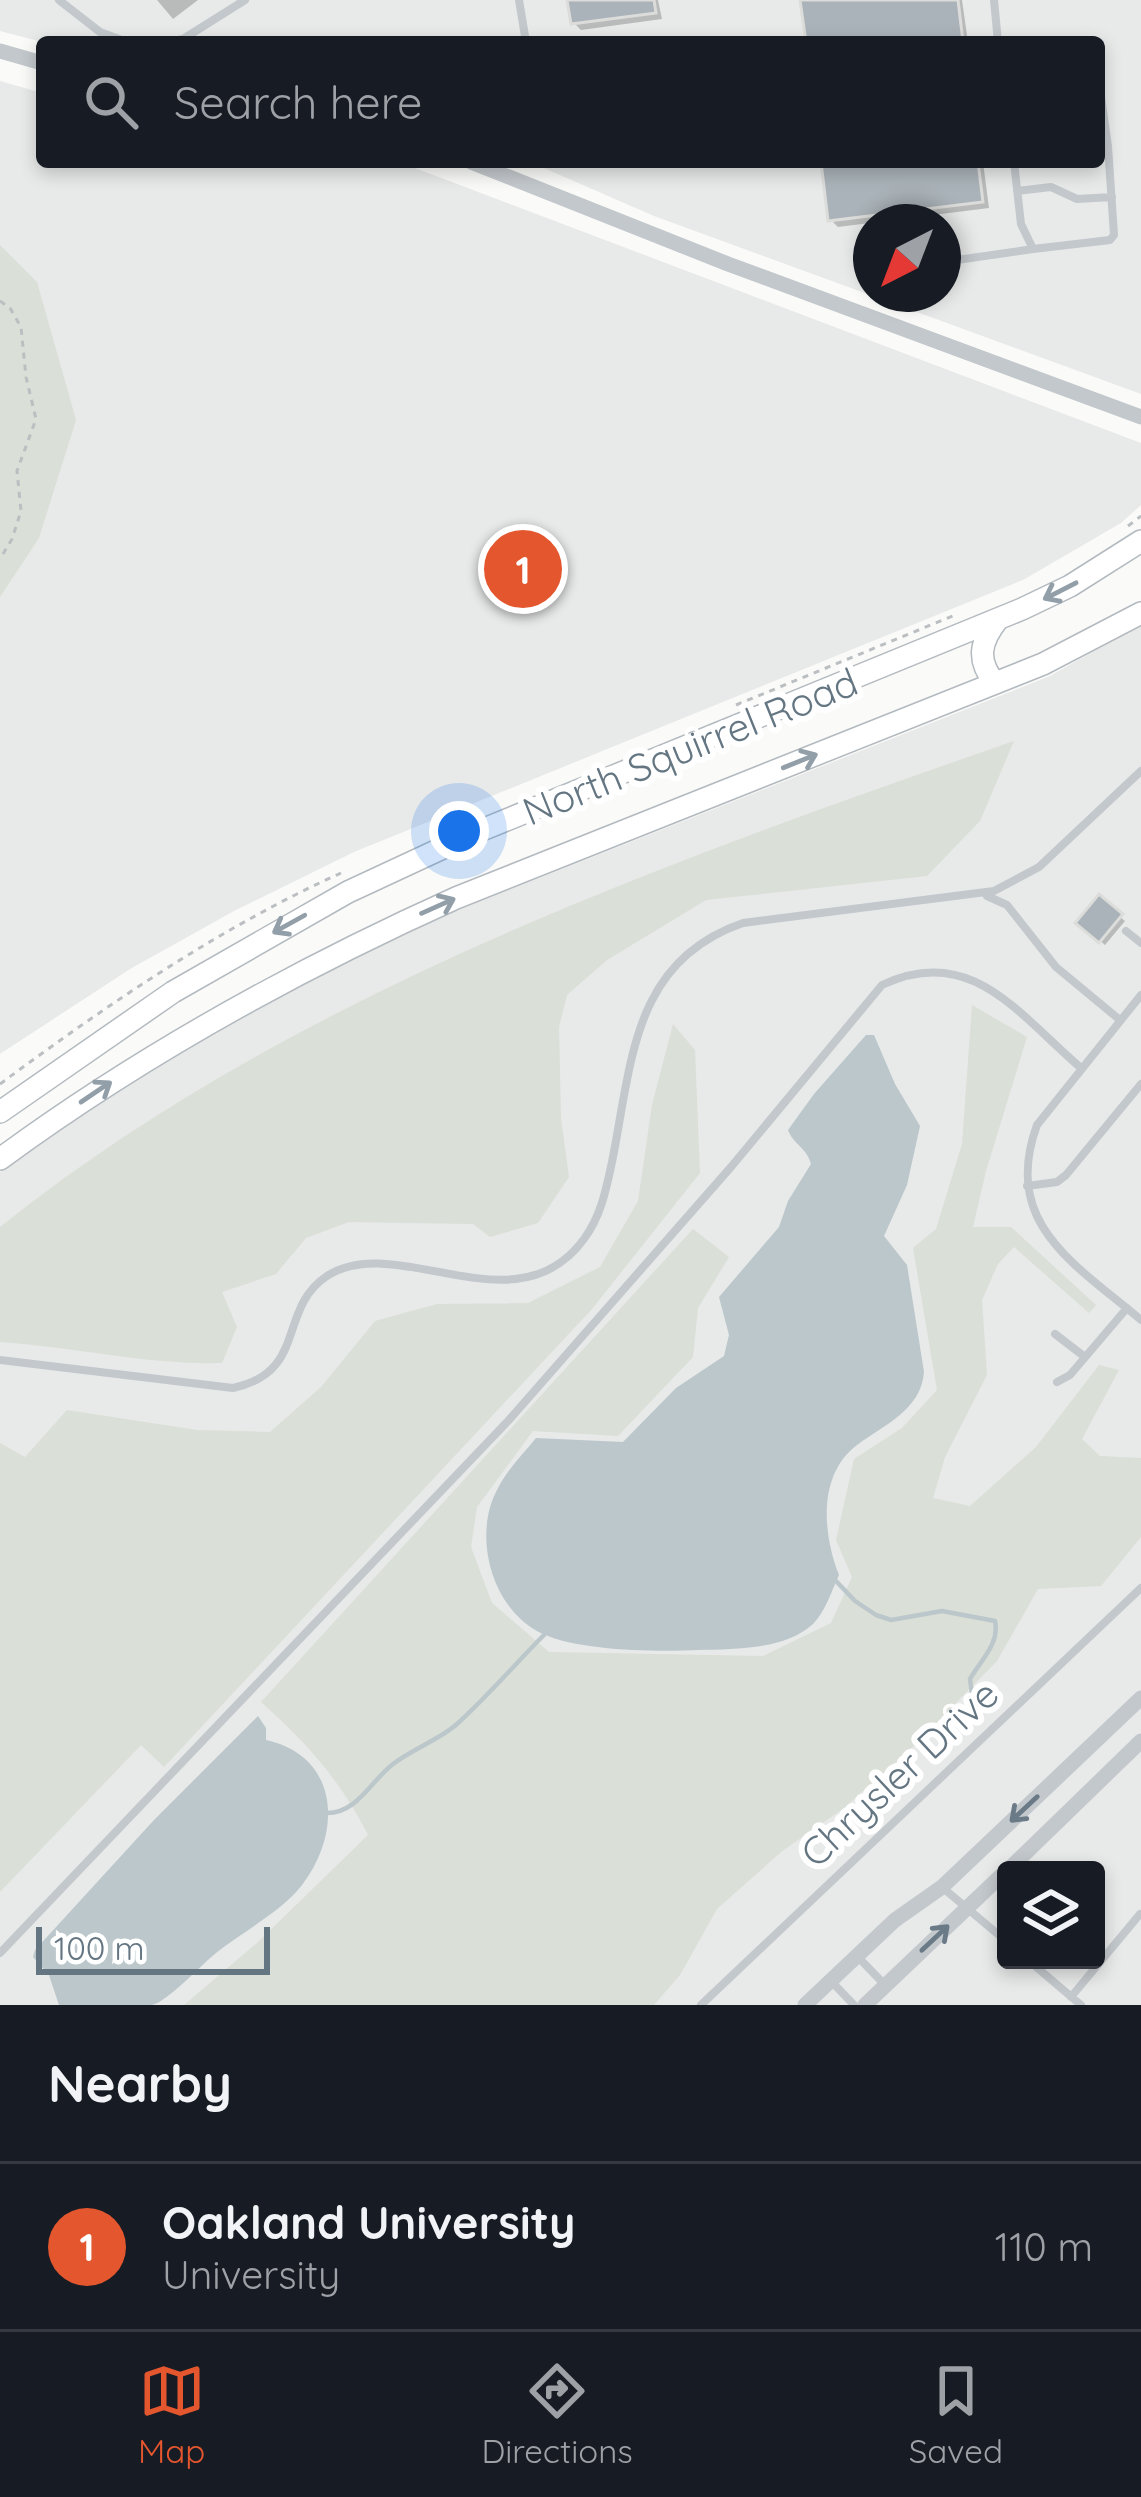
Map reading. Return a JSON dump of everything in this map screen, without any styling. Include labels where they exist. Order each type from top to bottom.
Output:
[{"type":"main road","name":"North Squirrel Road","points":[[0,1112],[173,992],[348,892],[477,832],[999,619],[1070,586],[1141,541]]},
{"type":"main road","name":"North Squirrel Road","points":[[0,1159],[181,1037],[378,933],[995,683],[1094,640],[1141,613]]},
{"type":"main road","points":[[995,683],[981,656],[985,637],[999,619]]},
{"type":"street","points":[[0,51],[36,61]]},
{"type":"street","points":[[485,168],[1141,417]]},
{"type":"street","points":[[806,2005],[896,1920],[942,1887],[1141,1698]]},
{"type":"street","points":[[1017,1861],[1141,1742]]},
{"type":"street","points":[[865,2005],[997,1880]]},
{"type":"lane","points":[[58,0],[111,36]]},
{"type":"lane","points":[[188,36],[245,0]]},
{"type":"lane","points":[[519,0],[525,36]]},
{"type":"lane","points":[[994,0],[997,36]]},
{"type":"lane","points":[[961,259],[1110,240],[1114,235],[1105,136]]},
{"type":"lane","points":[[1014,168],[1022,224],[1033,249]]},
{"type":"lane","points":[[1017,190],[1051,187],[1077,199],[1112,197]]},
{"type":"lane","points":[[0,1360],[233,1388],[265,1376],[278,1364],[287,1352],[304,1302],[316,1286],[348,1266],[378,1265],[491,1280],[525,1278],[557,1264],[583,1242],[601,1211],[640,1025],[656,987],[681,957],[711,936],[743,923],[976,895],[1010,885],[1039,867],[1141,771]]},
{"type":"lane","points":[[976,895],[1007,905],[1056,967],[1120,1020]]},
{"type":"lane","points":[[1126,932],[1141,944]]},
{"type":"lane","points":[[0,1953],[508,1421],[731,1167],[882,985],[906,974],[932,970],[980,982],[1081,1068]]},
{"type":"lane","points":[[1141,995],[1037,1125],[1028,1150],[1027,1186],[1048,1239],[1141,1320]]},
{"type":"lane","points":[[1027,1186],[1057,1183],[1066,1175],[1141,1084]]},
{"type":"lane","points":[[1057,1382],[1070,1375],[1127,1308]]},
{"type":"lane","points":[[1055,1334],[1085,1357]]},
{"type":"lane","name":"Chrysler Drive","points":[[701,2005],[1141,1588]]},
{"type":"lane","points":[[942,1887],[997,1933]]},
{"type":"lane","points":[[1071,1997],[1140,1912]]},
{"type":"lane","points":[[857,1956],[885,1986]]},
{"type":"lane","points":[[1038,1969],[1082,2005]]},
{"type":"lane","points":[[831,1981],[854,2005]]},
{"type":"path","points":[[0,301],[22,327],[26,377],[36,418],[17,471],[21,511],[0,559]]},
{"type":"shaded area","points":[[0,0],[1141,0],[1141,394],[917,312],[961,312],[961,204],[853,204],[853,289],[654,216],[544,168],[1105,168],[1105,36],[36,36],[36,40],[0,31]]},
{"type":"shaded area","points":[[0,81],[36,91],[36,168],[415,168],[1141,443],[1141,505],[1121,523],[1023,580],[354,852],[130,969],[0,1054]]},
{"type":"shaded area","points":[[0,245],[37,282],[76,420],[39,538],[0,597]]},
{"type":"shaded area","points":[[1141,624],[1141,2005],[0,2005],[0,1172],[121,1086],[282,992],[426,923],[1050,676]]},
{"type":"shaded area","points":[[1014,741],[980,821],[927,876],[706,900],[607,960],[567,995],[559,1027],[561,1118],[569,1177],[538,1223],[490,1237],[473,1224],[349,1222],[306,1238],[276,1274],[222,1292],[237,1327],[222,1363],[0,1342],[0,1227],[113,1144],[232,1070],[485,942],[750,835]]},
{"type":"shaded area","points":[[972,1005],[1027,1037],[973,1227],[1011,1227],[1096,1305],[1089,1313],[1014,1247],[998,1264],[982,1300],[987,1375],[945,1457],[933,1498],[970,1506],[1036,1447],[1099,1365],[1119,1370],[1082,1439],[1100,1456],[1141,1458],[1141,1537],[1101,1586],[1038,1589],[997,1661],[914,1746],[717,1909],[680,1975],[654,2005],[184,2005],[257,1943],[368,1835],[321,1763],[261,1702],[693,1229],[729,1257],[698,1308],[693,1357],[618,1436],[533,1431],[477,1507],[471,1547],[492,1603],[549,1652],[763,1656],[831,1623],[852,1577],[836,1540],[854,1459],[902,1428],[937,1390],[913,1248],[936,1229],[962,1144]]},
{"type":"shaded area","points":[[673,1024],[695,1050],[700,1173],[592,1309],[164,1767],[141,1745],[0,1892],[0,1443],[25,1457],[67,1410],[197,1430],[270,1432],[321,1387],[375,1321],[437,1304],[528,1303],[600,1267],[638,1201],[652,1105]]},
{"type":"shaded area","points":[[866,1035],[874,1035],[920,1126],[907,1185],[884,1236],[907,1265],[924,1372],[909,1407],[857,1445],[835,1472],[827,1524],[839,1575],[825,1607],[801,1633],[743,1648],[619,1649],[543,1634],[511,1608],[492,1571],[486,1529],[501,1483],[536,1438],[623,1442],[676,1388],[724,1356],[729,1335],[719,1297],[779,1227],[788,1201],[811,1164],[788,1130]]},
{"type":"shaded area","points":[[258,1716],[266,1728],[266,1740],[308,1762],[327,1799],[324,1842],[302,1885],[152,2005],[59,2005],[49,1975],[33,1957],[35,1950]]},
{"type":"building","points":[[567,0],[654,0],[656,13],[571,24]]},
{"type":"building","points":[[800,0],[958,0],[962,36],[805,36]]},
{"type":"building","points":[[822,168],[979,168],[983,202],[853,204],[853,218],[828,221]]},
{"type":"building","points":[[1099,894],[1123,914],[1099,943],[1075,923]]},
{"type":"waterway","points":[[836,1581],[855,1601],[891,1620],[942,1611],[995,1621],[992,1645],[970,1679],[972,1694]]},
{"type":"waterway","points":[[327,1813],[347,1808],[393,1764],[457,1724],[544,1635]]},
{"type":"place","name":"Oakland University","points":[[523,569]]}]
